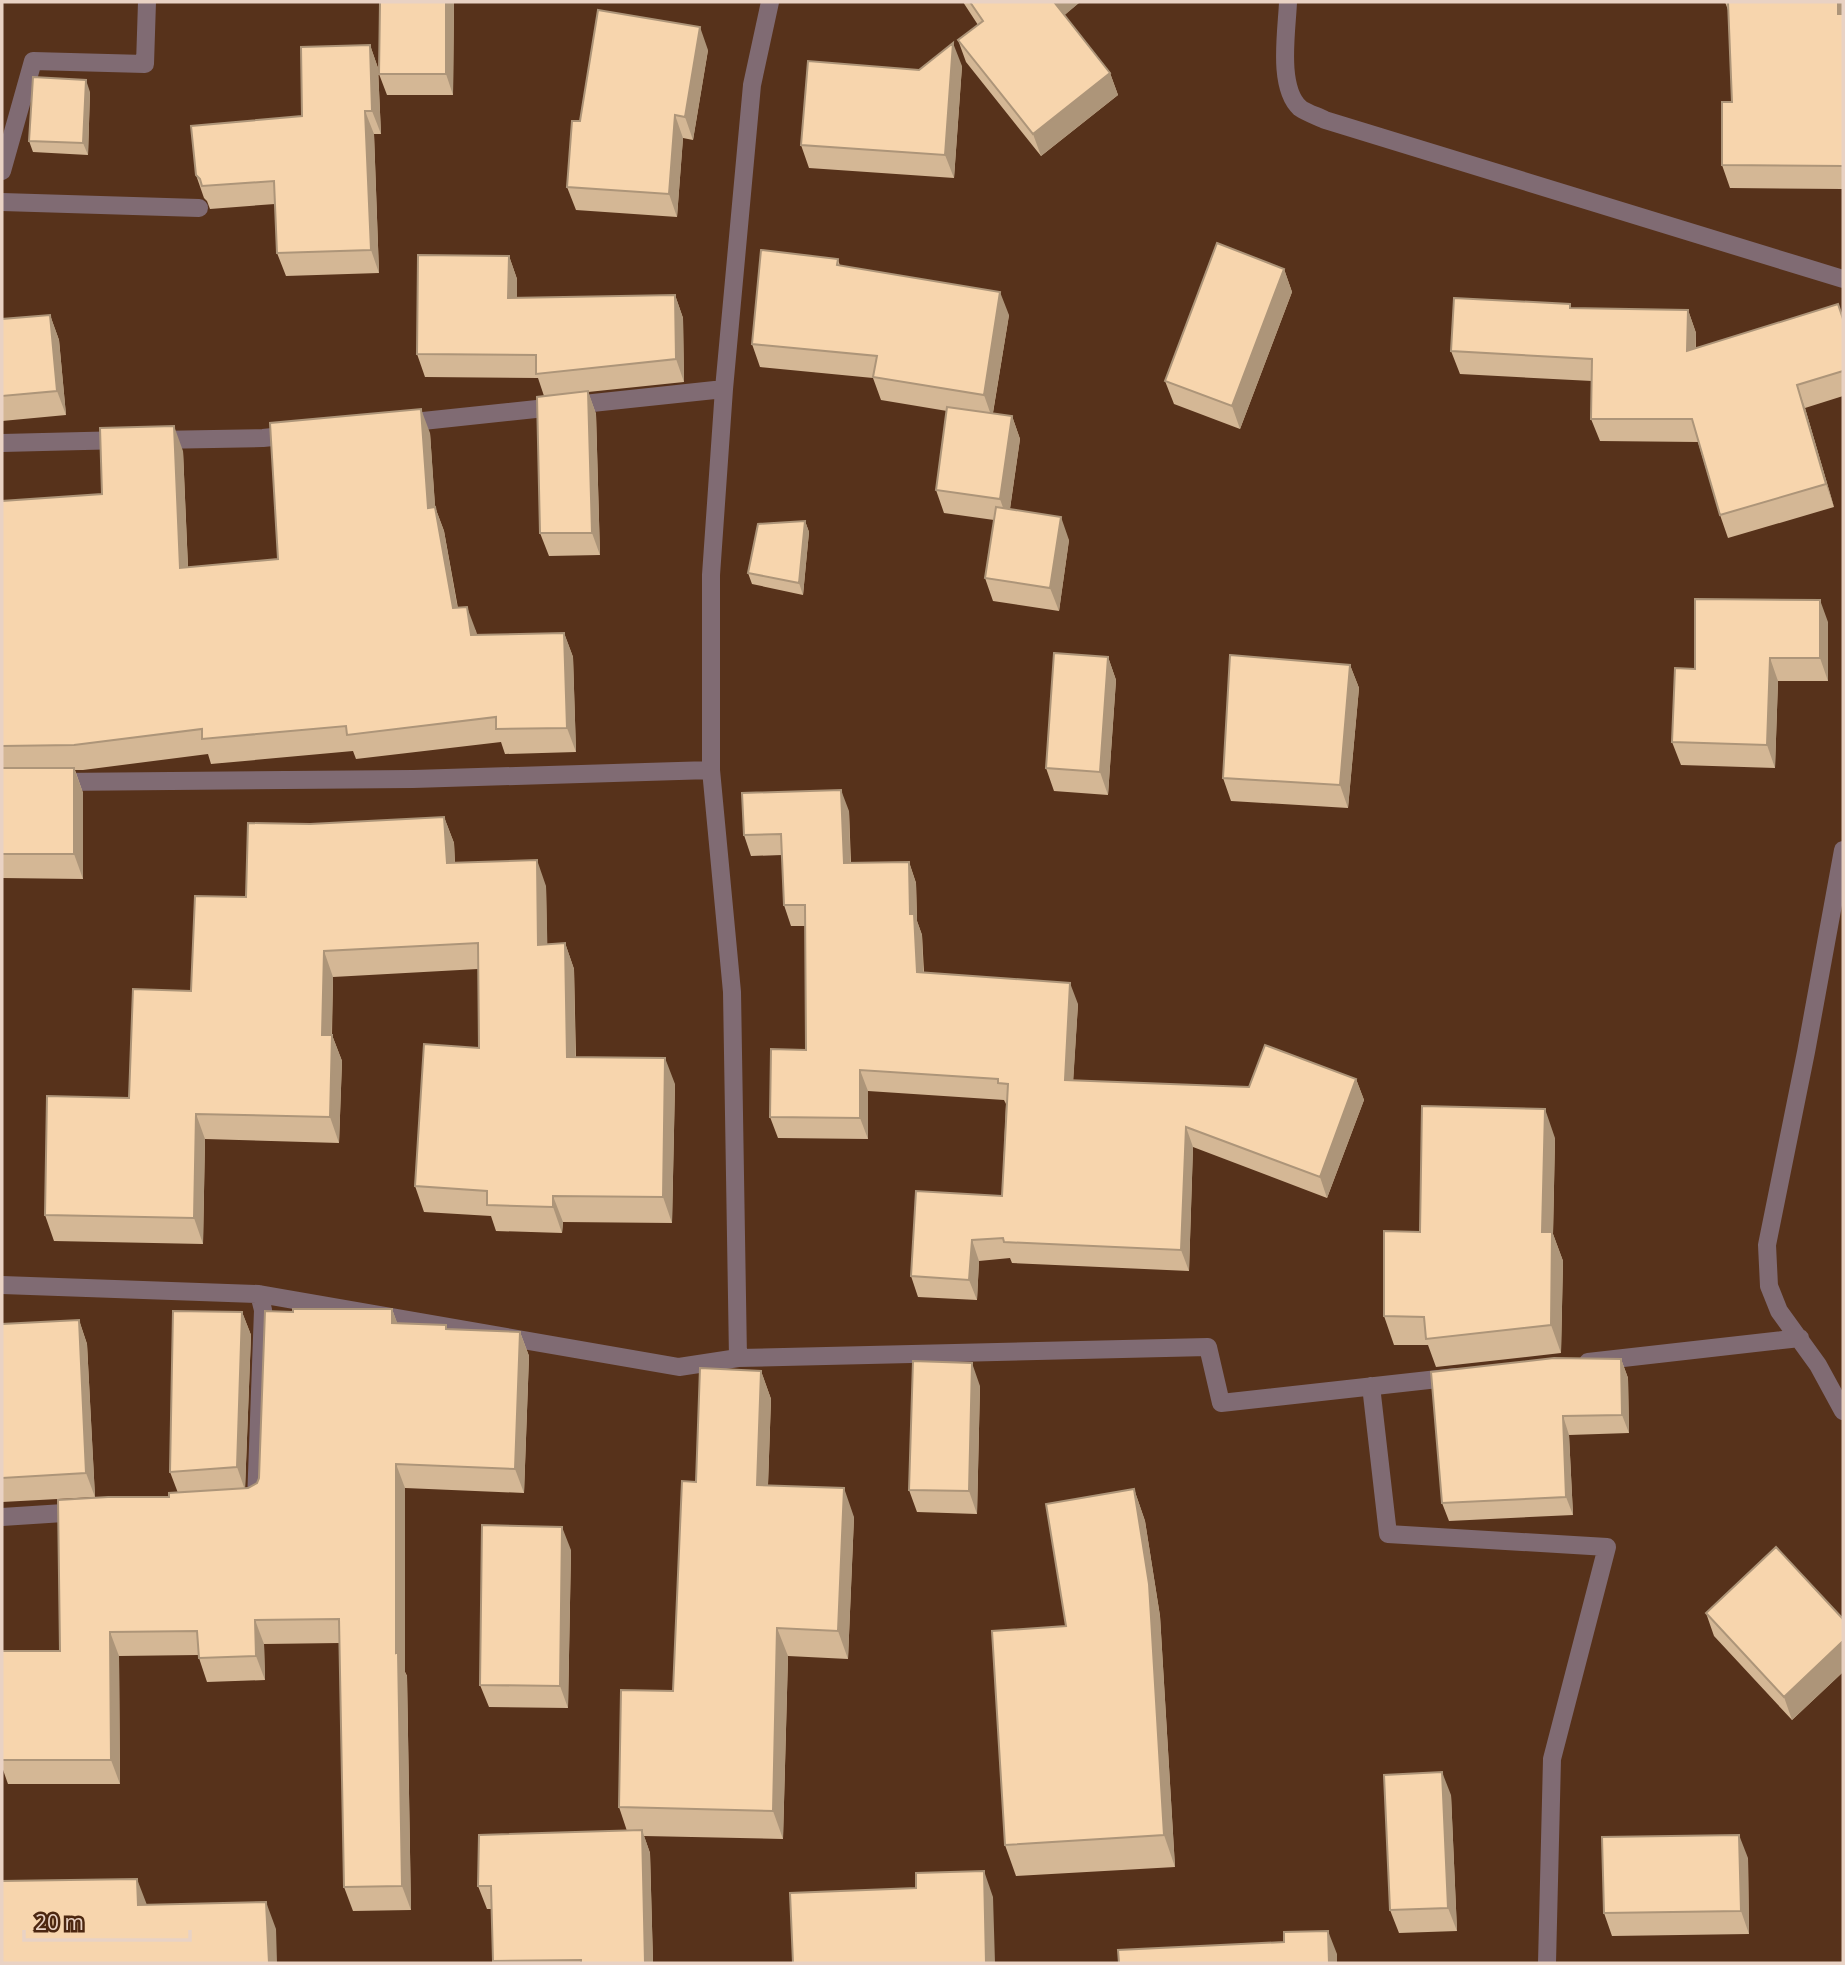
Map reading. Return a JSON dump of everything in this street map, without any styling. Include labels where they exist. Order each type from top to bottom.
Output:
[{"type":"street","points":[[2,171],[33,61],[145,64],[147,2]]},
{"type":"street","points":[[738,1358],[732,992],[711,770],[711,575],[724,388],[752,85],[770,2]]},
{"type":"street","points":[[1288,2],[1285,69],[1288,88],[1300,107],[1312,114],[1843,279]]},
{"type":"street","points":[[2,202],[199,208]]},
{"type":"street","points":[[385,425],[724,388]]},
{"type":"street","points":[[2,443],[263,438],[303,434]]},
{"type":"street","points":[[37,783],[413,779],[711,770]]},
{"type":"street","points":[[1843,850],[1767,1245],[1769,1286],[1779,1311],[1818,1365],[1843,1411]]},
{"type":"street","points":[[2,1285],[259,1294],[679,1367],[738,1358],[1209,1348],[1221,1403],[1468,1375]]},
{"type":"street","points":[[243,1502],[256,1501],[263,1310],[259,1294]]},
{"type":"street","points":[[1565,1364],[1800,1338]]},
{"type":"street","points":[[1371,1386],[1388,1534],[1607,1547],[1552,1759],[1547,1963]]},
{"type":"street","points":[[2,1517],[96,1511]]},
{"type":"building","points":[[380,2],[446,2],[446,74],[379,74]]},
{"type":"building","points":[[970,2],[1054,2],[1110,73],[1033,134],[958,40],[983,21]]},
{"type":"building","points":[[1728,2],[1838,2],[1838,14],[1843,14],[1843,166],[1722,165],[1722,102],[1732,102]]},
{"type":"building","points":[[598,10],[700,27],[685,117],[675,115],[669,194],[567,187],[572,121],[580,121]]},
{"type":"building","points":[[953,43],[945,155],[801,145],[808,61],[919,70]]},
{"type":"building","points":[[370,45],[372,111],[365,111],[371,250],[277,253],[274,181],[202,186],[196,175],[191,126],[302,116],[301,47]]},
{"type":"building","points":[[33,77],[86,80],[83,143],[29,141]]},
{"type":"building","points":[[1217,243],[1284,269],[1232,406],[1165,381]]},
{"type":"building","points":[[761,250],[838,259],[837,265],[1000,292],[984,395],[873,377],[877,356],[752,344]]},
{"type":"building","points":[[418,255],[509,256],[508,298],[675,295],[676,359],[536,374],[536,355],[417,354]]},
{"type":"building","points":[[1454,298],[1570,304],[1570,308],[1688,310],[1687,351],[1838,304],[1843,319],[1843,371],[1797,385],[1826,484],[1720,515],[1692,419],[1591,419],[1592,359],[1451,351]]},
{"type":"building","points":[[50,315],[57,391],[2,396],[2,319]]},
{"type":"building","points":[[588,391],[592,533],[540,533],[537,397]]},
{"type":"building","points":[[947,407],[1012,416],[1000,499],[936,490]]},
{"type":"building","points":[[421,409],[428,508],[435,507],[453,608],[467,607],[471,635],[564,633],[567,728],[496,729],[496,717],[347,735],[346,726],[202,739],[202,729],[74,745],[2,746],[2,501],[102,494],[100,428],[174,426],[180,568],[278,559],[270,423]]},
{"type":"building","points":[[996,507],[1061,517],[1050,588],[985,578]]},
{"type":"building","points":[[805,521],[799,583],[748,573],[758,524]]},
{"type":"building","points":[[1695,599],[1820,600],[1820,658],[1770,658],[1767,745],[1672,742],[1675,668],[1695,669]]},
{"type":"building","points":[[1054,653],[1108,657],[1100,772],[1046,768]]},
{"type":"building","points":[[1230,655],[1350,665],[1340,785],[1223,778]]},
{"type":"building","points":[[2,768],[74,768],[74,854],[2,854]]},
{"type":"building","points":[[841,790],[844,863],[909,862],[910,914],[914,914],[917,972],[1070,983],[1065,1080],[1249,1087],[1265,1045],[1356,1079],[1320,1177],[1186,1127],[1181,1250],[1004,1242],[1003,1238],[972,1240],[969,1280],[911,1276],[916,1191],[1002,1196],[1008,1084],[998,1083],[998,1079],[860,1070],[860,1118],[770,1117],[771,1049],[806,1050],[805,905],[784,905],[781,834],[744,835],[742,793]]},
{"type":"building","points":[[444,817],[447,863],[537,860],[538,945],[565,943],[567,1057],[665,1058],[663,1197],[553,1196],[553,1207],[487,1205],[487,1191],[415,1186],[424,1044],[479,1048],[478,943],[324,951],[322,1035],[332,1035],[330,1117],[196,1114],[194,1218],[45,1215],[47,1096],[129,1098],[133,989],[191,991],[195,896],[246,897],[248,823],[310,824]]},
{"type":"building","points":[[1422,1106],[1545,1109],[1542,1232],[1552,1232],[1551,1325],[1426,1339],[1424,1317],[1384,1316],[1384,1231],[1420,1232]]},
{"type":"building","points":[[293,1309],[392,1309],[392,1323],[446,1325],[446,1329],[520,1332],[515,1469],[396,1464],[396,1653],[398,1652],[402,1886],[344,1887],[339,1619],[255,1620],[256,1656],[199,1658],[197,1631],[110,1632],[111,1760],[2,1760],[2,1651],[60,1651],[58,1500],[169,1497],[169,1493],[248,1488],[257,1483],[265,1311],[293,1312]]},
{"type":"building","points":[[173,1311],[242,1312],[237,1467],[170,1472]]},
{"type":"building","points":[[79,1320],[86,1473],[2,1478],[2,1324]]},
{"type":"building","points":[[1554,1358],[1621,1359],[1622,1415],[1563,1416],[1566,1497],[1442,1503],[1431,1372]]},
{"type":"building","points":[[913,1361],[972,1363],[969,1491],[909,1490]]},
{"type":"building","points":[[700,1368],[761,1371],[757,1485],[844,1488],[838,1631],[777,1628],[773,1811],[619,1807],[621,1690],[673,1691],[682,1481],[696,1482]]},
{"type":"building","points":[[1134,1489],[1149,1584],[1164,1835],[1005,1845],[992,1631],[1066,1626],[1046,1504]]},
{"type":"building","points":[[482,1525],[562,1527],[560,1686],[480,1685]]},
{"type":"building","points":[[1776,1547],[1843,1619],[1843,1641],[1784,1697],[1706,1613]]},
{"type":"building","points":[[1442,1772],[1448,1908],[1390,1910],[1384,1775]]},
{"type":"building","points":[[642,1830],[645,1963],[581,1963],[581,1960],[493,1961],[491,1886],[478,1886],[479,1835]]},
{"type":"building","points":[[1739,1835],[1741,1911],[1604,1913],[1602,1837]]},
{"type":"building","points":[[984,1871],[986,1963],[793,1963],[790,1893],[916,1888],[916,1873]]},
{"type":"building","points":[[137,1879],[138,1905],[266,1902],[269,1963],[2,1963],[2,1881]]},
{"type":"building","points":[[1328,1931],[1329,1963],[1119,1963],[1118,1950],[1284,1942],[1284,1932]]}]
